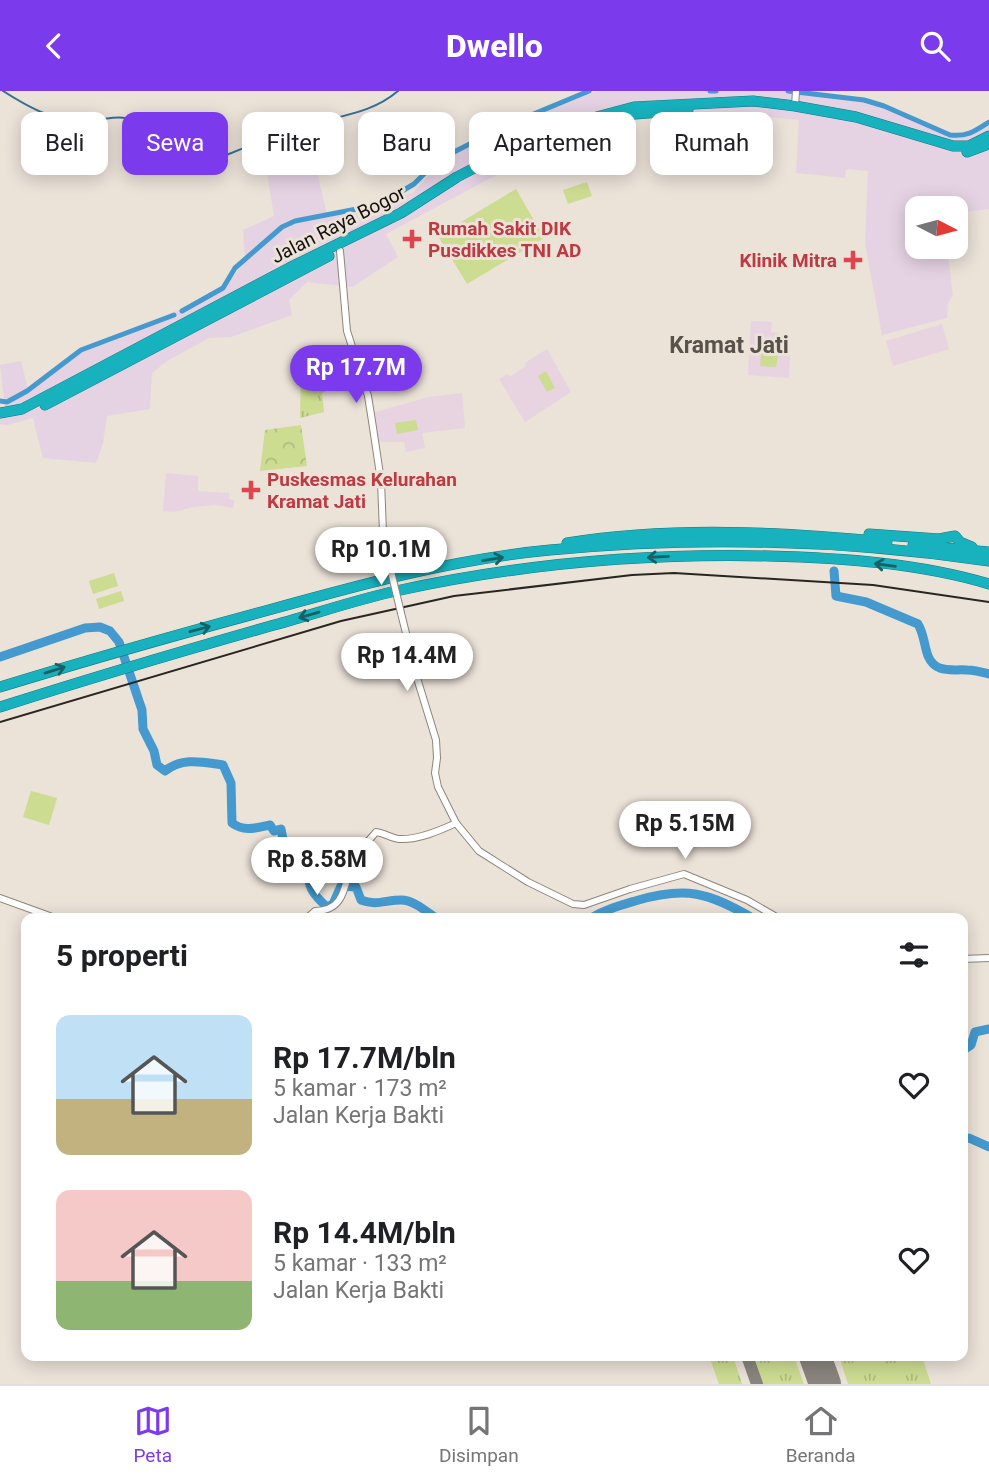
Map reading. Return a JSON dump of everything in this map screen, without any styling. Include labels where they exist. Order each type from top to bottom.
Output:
[{"type":"highway","name":"Jalan Raya Bogor","points":[[0,419],[24,415],[188,326],[382,226],[529,142],[617,110],[734,102],[795,106],[856,117],[953,146],[968,146],[989,136]]},
{"type":"highway","name":"Jalan Raya Bogor","points":[[459,180],[574,131],[635,114],[750,108],[795,112],[855,123],[957,153],[973,151],[989,144]]},
{"type":"highway","name":"Jalan Raya Bogor","points":[[0,413],[22,409],[176,333]]},
{"type":"highway","points":[[549,550],[561,544],[597,538],[699,532],[830,537],[988,555]]},
{"type":"highway","points":[[0,687],[111,653],[367,582],[450,565],[549,550],[710,542],[988,555]]},
{"type":"highway","points":[[840,546],[989,568]]},
{"type":"highway","points":[[0,706],[370,597],[451,580],[576,562],[704,555],[822,558],[953,575],[989,584]]},
{"type":"street","points":[[795,106],[796,92]]},
{"type":"street","points":[[338,248],[347,331],[369,403],[381,481],[383,532],[387,555],[417,678],[436,740],[436,777],[442,797],[456,823],[469,841],[493,861],[573,904],[584,905],[684,874],[747,900],[770,913]]},
{"type":"street","points":[[313,913],[332,907],[346,887],[353,859],[376,832],[405,839],[432,833],[456,823]]},
{"type":"street","points":[[0,898],[41,913]]},
{"type":"street","points":[[968,958],[989,958]]},
{"type":"shaded area","points":[[601,91],[807,91],[873,100],[939,130],[952,133],[971,135],[989,123],[989,209],[968,212],[968,196],[905,196],[905,259],[948,259],[953,295],[948,303],[947,318],[882,335],[865,244],[868,171],[846,169],[845,178],[796,173],[799,120],[773,117],[773,112],[650,112],[650,116],[636,117],[636,112],[544,112],[581,95]]},
{"type":"shaded area","points":[[469,147],[469,175],[497,175],[386,234],[398,257],[352,287],[307,282],[289,300],[292,315],[231,337],[209,338],[167,361],[152,373],[150,409],[107,416],[103,443],[96,463],[43,458],[33,418],[8,425],[0,424],[0,407],[5,407],[0,365],[21,361],[28,389],[84,349],[111,342],[224,288],[245,262],[243,230],[274,216],[267,175],[318,175],[327,215],[413,193],[429,175],[455,175],[455,153]]},
{"type":"shaded area","points":[[751,321],[772,322],[771,332],[778,333],[777,350],[790,352],[789,378],[748,375]]},
{"type":"shaded area","points":[[942,324],[949,349],[893,366],[886,341]]},
{"type":"shaded area","points":[[547,349],[571,392],[525,422],[499,379],[508,374],[510,377],[526,366],[525,363]]},
{"type":"shaded area","points":[[462,393],[465,428],[422,433],[425,448],[406,452],[404,442],[379,442],[375,412],[429,397]]},
{"type":"shaded area","points":[[166,473],[198,476],[198,491],[229,493],[229,499],[234,500],[233,508],[215,505],[174,512],[163,511]]},
{"type":"green space","points":[[587,182],[592,196],[568,204],[563,190]]},
{"type":"green space","points":[[516,189],[544,238],[467,284],[438,236]]},
{"type":"green space","points":[[761,354],[778,356],[776,367],[760,366]]},
{"type":"green space","points":[[323,357],[332,389],[322,393],[324,412],[300,418],[301,365]]},
{"type":"green space","points":[[546,371],[555,388],[547,392],[538,376]]},
{"type":"green space","points":[[416,420],[418,430],[397,434],[395,423]]},
{"type":"green space","points":[[301,425],[307,466],[260,471],[265,430]]},
{"type":"green space","points":[[114,573],[118,586],[93,594],[89,581]]},
{"type":"green space","points":[[121,591],[124,601],[99,609],[96,599]]},
{"type":"green space","points":[[405,643],[413,675],[405,678],[400,665],[398,645]]},
{"type":"green space","points":[[31,791],[57,798],[49,825],[23,817]]},
{"type":"green space","points":[[711,1361],[735,1361],[742,1384],[719,1384]]},
{"type":"green space","points":[[749,1361],[796,1361],[804,1384],[757,1384]]},
{"type":"green space","points":[[841,1361],[924,1361],[931,1384],[848,1384]]},
{"type":"waterway","points":[[3,91],[33,109],[53,116],[75,120],[120,118],[137,121],[160,129],[214,157],[224,156],[301,127],[368,109],[398,91]]},
{"type":"waterway","points":[[182,311],[223,288],[235,268],[282,227],[295,221],[367,207],[397,194],[414,184],[434,164],[450,154],[507,125],[589,91]]},
{"type":"waterway","points":[[710,91],[716,91]]},
{"type":"waterway","points":[[788,91],[864,100],[950,135],[966,134],[989,122]]},
{"type":"waterway","points":[[0,401],[7,402],[27,391],[81,350],[174,315]]},
{"type":"waterway","points":[[834,571],[836,596],[866,602],[918,624],[928,656],[935,666],[989,674]]},
{"type":"waterway","points":[[0,657],[85,628],[100,627],[110,631],[119,642],[142,710],[143,729],[154,751],[157,765],[165,771],[185,762],[223,765],[231,783],[232,823],[246,828],[270,825],[274,831],[281,829],[285,850],[293,857],[312,857],[318,861],[320,865],[309,874],[310,884],[316,896],[327,907],[333,904],[341,886],[356,887],[361,900],[366,902],[406,901],[428,913]]},
{"type":"waterway","points":[[602,913],[653,896],[683,893],[710,897],[742,913]]},
{"type":"waterway","points":[[968,1047],[975,1032],[989,1029]]},
{"type":"waterway","points":[[968,1138],[989,1147]]},
{"type":"taxiway","points":[[749,1361],[757,1384]]},
{"type":"runway","points":[[817,1361],[825,1384]]},
{"type":"tram line","points":[[0,722],[341,621],[454,596],[632,575],[674,573],[873,585],[989,602]]},
{"type":"place","name":"Rumah Sakit DIK Pusdikkes TNI AD","points":[[412,239]]},
{"type":"place","name":"Klinik Mitra","points":[[853,260]]},
{"type":"place","name":"Puskesmas Kelurahan Kramat Jati","points":[[251,490]]},
{"type":"district","name":"Kramat Jati","points":[[729,345]]}]
